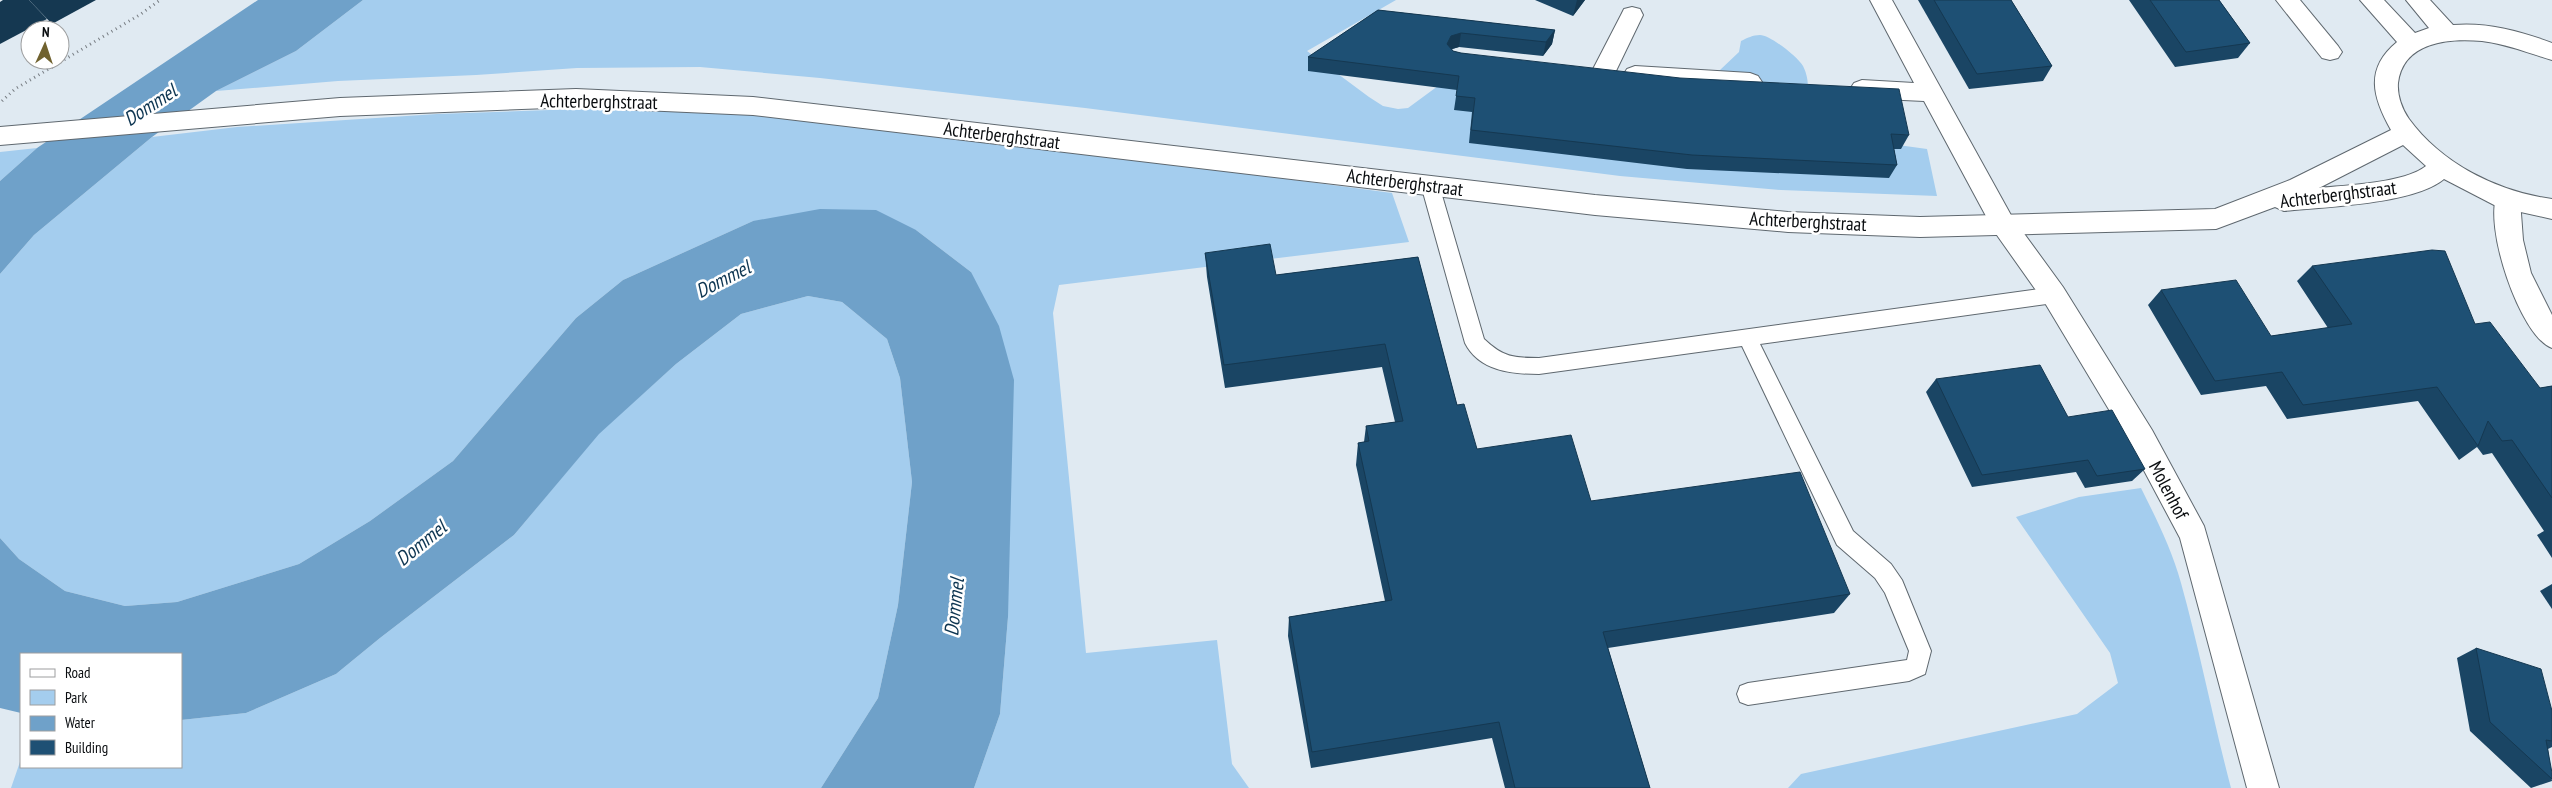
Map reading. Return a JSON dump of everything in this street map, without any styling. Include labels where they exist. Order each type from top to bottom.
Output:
[{"type":"street","points":[[1881,0],[2003,224]]},
{"type":"street","points":[[2287,0],[2330,52]]},
{"type":"street","points":[[2371,0],[2411,43]]},
{"type":"street","points":[[2417,0],[2446,32]]},
{"type":"street","points":[[1632,15],[1594,72],[1768,83]]},
{"type":"street","points":[[2552,52],[2498,35],[2471,31],[2446,32],[2411,43],[2396,55],[2387,71],[2386,90],[2393,112],[2408,134],[2442,166],[2464,180],[2507,200],[2552,209]]},
{"type":"street","points":[[1836,87],[1933,93]]},
{"type":"street","name":"Achterberghstraat","points":[[0,136],[340,107],[576,98],[753,106],[1595,204],[1788,222],[1920,227],[2216,219],[2299,187],[2384,143],[2408,134]]},
{"type":"street","name":"Achterberghstraat","points":[[2258,203],[2370,193],[2426,180],[2442,166]]},
{"type":"street","points":[[2507,200],[2510,246],[2515,270],[2524,292],[2552,337]]},
{"type":"street","name":"Molenhof","points":[[2003,224],[2054,295],[2142,439],[2194,535],[2264,788]]},
{"type":"lane","points":[[1430,185],[1475,343],[1492,360],[1510,366],[1539,366],[2054,295]]},
{"type":"lane","points":[[1748,337],[1837,523],[1846,538],[1883,571],[1894,587],[1920,651],[1917,666],[1909,670],[1748,694]]},
{"type":"path","points":[[0,103],[15,89],[160,0]]},
{"type":"green space","points":[[363,0],[1396,0],[1307,51],[1383,106],[1398,109],[1408,108],[1457,72],[1675,79],[1720,70],[1739,52],[1741,41],[1760,35],[1777,42],[1796,57],[1803,66],[1808,89],[1869,141],[1927,149],[1937,196],[1781,190],[1620,176],[1085,108],[820,78],[700,67],[577,68],[476,75],[338,81],[216,91],[296,51]]},
{"type":"green space","points":[[577,109],[750,112],[913,129],[1392,193],[1409,242],[1059,285],[1053,313],[1086,653],[1217,640],[1232,764],[1249,788],[974,788],[1000,714],[1008,617],[971,272],[916,230],[753,221],[623,280],[576,318],[453,461],[370,521],[299,564],[177,602],[125,606],[65,591],[19,559],[0,538],[0,274],[34,235],[152,137],[237,127],[437,114]]},
{"type":"green space","points":[[37,148],[0,181],[0,152]]},
{"type":"green space","points":[[808,296],[842,302],[887,339],[900,378],[912,482],[898,605],[878,698],[821,788],[11,788],[20,762],[20,768],[182,768],[182,720],[246,713],[336,674],[514,535],[599,433],[676,364],[741,314]]},
{"type":"green space","points":[[2141,488],[2163,534],[2177,571],[2231,788],[1788,788],[1801,774],[2077,714],[2118,683],[2110,653],[2016,517],[2079,497]]},
{"type":"water","name":"Dommel","points":[[258,0],[363,0],[296,51],[216,91],[152,137],[34,235],[0,274],[0,181],[37,148]]},
{"type":"water","name":"Dommel","points":[[820,209],[876,210],[916,230],[971,272],[999,326],[1014,380],[1008,617],[1000,714],[974,788],[821,788],[878,698],[898,605],[912,482],[900,378],[887,339],[842,302],[808,296],[741,314],[676,364],[599,434],[514,535],[336,674],[246,713],[182,720],[182,653],[20,653],[20,713],[0,708],[0,538],[19,559],[65,591],[125,606],[177,602],[299,564],[370,521],[453,461],[576,318],[623,280],[753,221]]},
{"type":"building","points":[[1934,0],[2011,0],[2052,66],[1977,74]]},
{"type":"building","points":[[2150,0],[2219,0],[2250,43],[2186,52]]},
{"type":"building","points":[[1378,10],[1555,30],[1546,42],[1461,33],[1451,36],[1447,44],[1453,51],[1461,53],[1680,78],[1899,89],[1909,135],[1891,134],[1897,165],[1692,155],[1471,130],[1475,98],[1456,96],[1459,76],[1308,57]]},
{"type":"building","points":[[1270,244],[1276,275],[1418,257],[1457,405],[1464,404],[1477,449],[1571,435],[1591,501],[1800,472],[1850,594],[1603,632],[1650,788],[1515,788],[1499,722],[1312,752],[1289,617],[1392,600],[1358,443],[1369,441],[1366,426],[1403,421],[1385,344],[1224,365],[1205,253]]},
{"type":"building","points":[[2432,250],[2445,251],[2475,324],[2490,322],[2540,388],[2552,386],[2552,498],[2512,440],[2502,441],[2488,421],[2478,446],[2437,387],[2303,405],[2282,372],[2215,381],[2161,290],[2236,280],[2271,336],[2352,324],[2312,266]]},
{"type":"building","points":[[2040,365],[2068,417],[2112,410],[2145,469],[2097,476],[2088,460],[1982,475],[1936,379]]},
{"type":"building","points":[[2476,648],[2541,669],[2552,711],[2552,741],[2546,740],[2552,779],[2490,722]]}]
